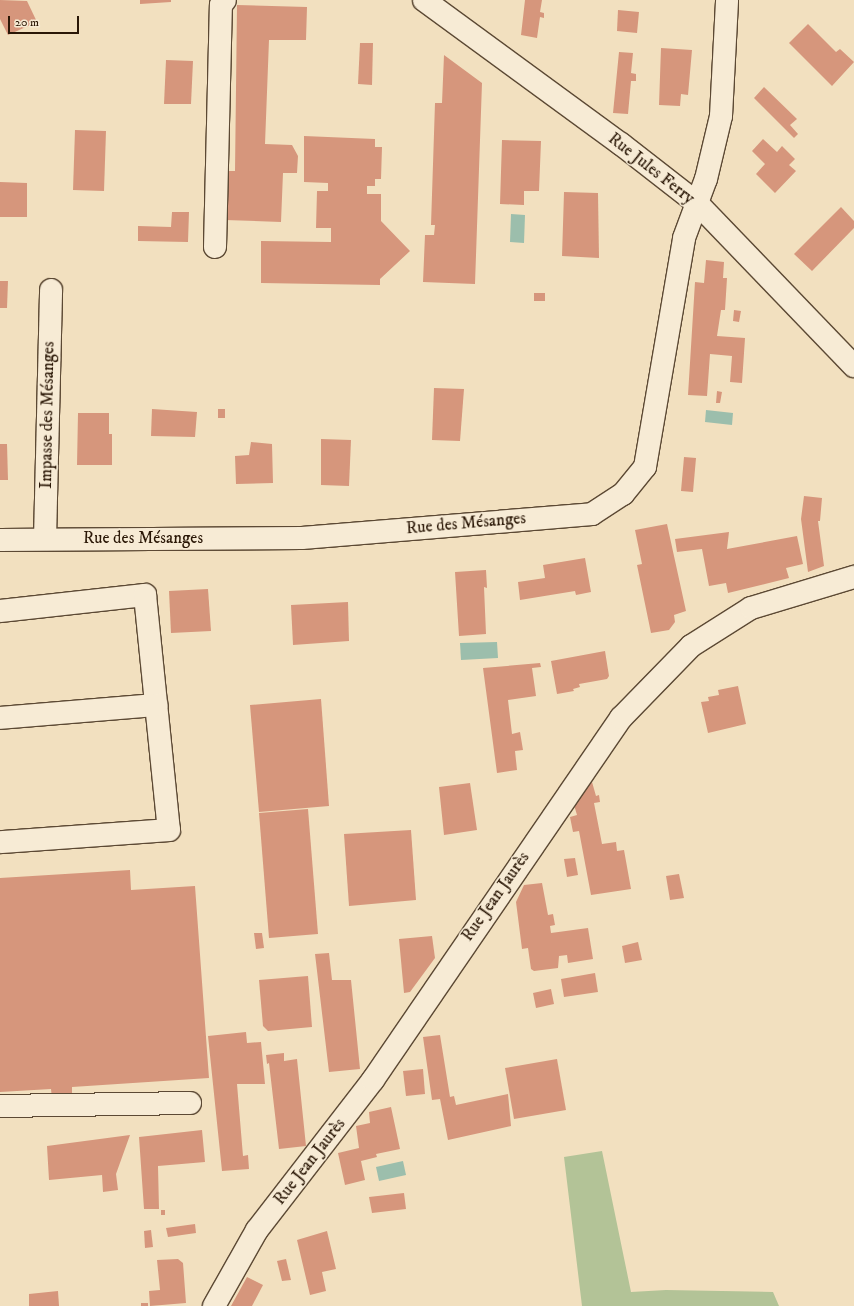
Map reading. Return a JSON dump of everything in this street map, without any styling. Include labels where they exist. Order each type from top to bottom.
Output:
[{"type":"street","points":[[215,247],[221,5],[225,0]]},
{"type":"street","name":"Rue Jules Ferry","points":[[424,0],[621,144],[698,204],[854,366]]},
{"type":"street","name":"Rue des Mésanges","points":[[0,540],[302,538],[592,514],[623,494],[645,466],[684,238],[698,204],[721,116],[727,0]]},
{"type":"street","name":"Impasse des Mésanges","points":[[45,539],[51,290]]},
{"type":"street","name":"Rue Jean Jaurès","points":[[214,1306],[257,1230],[373,1080],[621,718],[691,646],[744,612],[854,577]]},
{"type":"street","points":[[0,612],[145,595],[169,830],[0,842]]},
{"type":"street","points":[[0,718],[156,706]]},
{"type":"street","points":[[0,1106],[190,1103]]},
{"type":"shaded area","points":[[511,214],[525,215],[524,243],[510,242]]},
{"type":"shaded area","points":[[706,410],[733,413],[732,425],[705,422]]},
{"type":"shaded area","points":[[497,642],[498,658],[461,660],[460,643]]},
{"type":"shaded area","points":[[602,1151],[631,1292],[666,1290],[773,1292],[779,1306],[582,1306],[564,1157]]},
{"type":"shaded area","points":[[403,1161],[406,1175],[379,1181],[376,1167]]},
{"type":"building","points":[[0,0],[27,1],[37,22],[8,35],[0,19]]},
{"type":"building","points":[[140,0],[171,0],[171,2],[140,4]]},
{"type":"building","points":[[525,0],[542,0],[540,12],[544,13],[544,18],[540,17],[537,38],[521,35]]},
{"type":"building","points":[[237,5],[307,7],[306,40],[269,40],[265,144],[292,145],[298,156],[297,173],[283,173],[281,222],[225,220],[226,171],[235,171]]},
{"type":"building","points":[[618,10],[639,12],[637,33],[617,31]]},
{"type":"building","points":[[808,24],[836,52],[840,49],[854,62],[832,86],[789,43]]},
{"type":"building","points":[[360,43],[373,43],[372,85],[358,84]]},
{"type":"building","points":[[661,48],[692,50],[688,95],[681,94],[680,106],[659,105]]},
{"type":"building","points":[[619,52],[633,53],[631,73],[636,74],[636,81],[631,81],[628,114],[613,113]]},
{"type":"building","points":[[444,55],[482,83],[475,284],[423,282],[425,235],[434,235],[435,225],[431,225],[435,103],[442,103]]},
{"type":"building","points":[[166,60],[193,61],[191,104],[164,104]]},
{"type":"building","points":[[764,87],[797,119],[790,125],[798,134],[794,138],[754,98]]},
{"type":"building","points":[[75,130],[106,131],[104,191],[73,190]]},
{"type":"building","points":[[304,136],[375,139],[375,147],[382,147],[381,179],[375,179],[375,186],[367,186],[367,194],[381,194],[381,221],[410,251],[380,279],[380,285],[261,283],[261,241],[331,242],[331,228],[316,228],[317,191],[328,191],[328,183],[304,182]]},
{"type":"building","points":[[763,139],[777,152],[782,146],[795,159],[789,165],[796,171],[775,193],[756,174],[765,164],[752,151]]},
{"type":"building","points":[[502,140],[541,141],[539,191],[524,191],[524,205],[500,204]]},
{"type":"building","points":[[0,182],[27,183],[27,217],[0,217]]},
{"type":"building","points":[[564,192],[598,193],[599,258],[562,256]]},
{"type":"building","points":[[841,207],[854,221],[854,228],[812,271],[794,254]]},
{"type":"building","points":[[172,212],[189,212],[188,242],[138,241],[138,226],[171,227]]},
{"type":"building","points":[[706,260],[724,262],[723,278],[727,278],[725,310],[721,310],[717,336],[745,338],[742,383],[730,382],[732,356],[710,354],[707,396],[688,395],[695,282],[704,283]]},
{"type":"building","points":[[0,281],[8,281],[7,308],[0,308]]},
{"type":"building","points":[[534,293],[545,293],[545,301],[534,301]]},
{"type":"building","points":[[734,310],[741,311],[739,322],[733,321]]},
{"type":"building","points":[[434,388],[464,389],[460,441],[432,440]]},
{"type":"building","points":[[717,391],[722,392],[720,403],[716,403]]},
{"type":"building","points":[[152,409],[197,412],[195,437],[151,436]]},
{"type":"building","points":[[218,409],[225,409],[225,418],[218,418]]},
{"type":"building","points":[[78,413],[109,413],[109,434],[112,434],[112,465],[77,465]]},
{"type":"building","points":[[321,439],[351,440],[349,486],[321,485]]},
{"type":"building","points":[[251,442],[272,444],[273,483],[236,484],[235,456],[249,455]]},
{"type":"building","points":[[0,444],[7,444],[8,480],[0,480]]},
{"type":"building","points":[[684,457],[696,458],[693,492],[681,491]]},
{"type":"building","points":[[804,496],[822,498],[820,521],[818,521],[824,566],[808,572],[801,519]]},
{"type":"building","points":[[667,524],[686,611],[674,615],[675,622],[669,630],[651,633],[637,565],[642,564],[635,530]]},
{"type":"building","points":[[729,532],[727,549],[797,536],[803,564],[786,568],[789,578],[728,593],[726,583],[709,586],[702,549],[677,552],[675,539]]},
{"type":"building","points":[[585,558],[591,592],[576,595],[575,591],[520,600],[518,582],[545,578],[543,565]]},
{"type":"building","points":[[486,570],[487,588],[484,587],[486,634],[459,636],[455,572]]},
{"type":"building","points":[[208,589],[211,631],[171,633],[169,591]]},
{"type":"building","points":[[348,602],[349,641],[293,645],[291,605]]},
{"type":"building","points":[[605,651],[609,676],[607,679],[579,684],[580,687],[573,689],[574,691],[557,694],[551,661]]},
{"type":"building","points":[[540,663],[541,667],[532,668],[536,696],[508,700],[512,734],[520,732],[523,750],[515,751],[517,770],[497,773],[483,668]]},
{"type":"building","points":[[738,686],[746,724],[708,733],[701,702],[709,701],[708,697],[719,695],[718,690]]},
{"type":"building","points":[[321,699],[329,806],[259,812],[250,705]]},
{"type":"building","points":[[592,782],[596,796],[599,795],[600,802],[594,803],[602,844],[616,842],[617,851],[624,850],[631,889],[591,895],[579,831],[573,832],[570,817],[577,815],[574,805]]},
{"type":"building","points":[[470,783],[477,830],[444,835],[439,787]]},
{"type":"building","points":[[308,809],[318,934],[269,938],[259,813]]},
{"type":"building","points":[[411,830],[416,900],[349,906],[344,834]]},
{"type":"building","points":[[575,858],[578,875],[567,877],[564,859]]},
{"type":"building","points":[[130,870],[131,890],[195,886],[209,1078],[72,1087],[72,1098],[52,1099],[51,1089],[0,1092],[0,878]]},
{"type":"building","points":[[679,874],[684,898],[670,900],[666,876]]},
{"type":"building","points":[[542,883],[548,915],[553,914],[555,925],[550,926],[551,933],[588,928],[593,959],[568,963],[567,955],[559,956],[558,968],[534,971],[531,969],[528,948],[522,949],[516,902],[524,885]]},
{"type":"building","points":[[254,933],[262,933],[264,948],[256,949]]},
{"type":"building","points":[[432,936],[435,958],[410,992],[404,993],[399,939]]},
{"type":"building","points":[[638,942],[642,960],[625,963],[622,946]]},
{"type":"building","points":[[329,953],[332,980],[351,980],[360,1069],[329,1072],[315,954]]},
{"type":"building","points":[[595,973],[598,992],[564,997],[561,979]]},
{"type":"building","points":[[308,976],[312,1027],[268,1031],[263,1026],[259,980]]},
{"type":"building","points":[[551,989],[554,1004],[536,1008],[533,993]]},
{"type":"building","points":[[246,1032],[247,1043],[261,1042],[265,1084],[237,1084],[243,1156],[248,1155],[249,1169],[222,1171],[208,1036]]},
{"type":"building","points":[[440,1035],[450,1097],[454,1096],[456,1105],[508,1094],[511,1126],[448,1140],[440,1099],[432,1100],[423,1037]]},
{"type":"building","points":[[284,1053],[284,1061],[297,1059],[306,1146],[279,1149],[269,1063],[267,1064],[266,1055]]},
{"type":"building","points":[[557,1059],[566,1110],[514,1119],[505,1068]]},
{"type":"building","points":[[423,1069],[425,1094],[406,1096],[403,1071]]},
{"type":"building","points":[[391,1107],[400,1149],[376,1154],[377,1157],[361,1161],[365,1180],[345,1185],[338,1153],[359,1148],[356,1126],[370,1123],[369,1112]]},
{"type":"building","points":[[202,1130],[205,1162],[158,1166],[159,1209],[144,1209],[139,1137]]},
{"type":"building","points":[[130,1135],[116,1174],[118,1190],[103,1192],[102,1175],[49,1180],[47,1146]]},
{"type":"building","points":[[404,1193],[406,1209],[372,1213],[369,1197]]},
{"type":"building","points":[[161,1210],[165,1210],[165,1215],[161,1215]]},
{"type":"building","points":[[195,1224],[196,1233],[168,1237],[166,1228]]},
{"type":"building","points":[[151,1230],[153,1247],[145,1248],[144,1231]]},
{"type":"building","points":[[327,1231],[336,1269],[322,1272],[326,1291],[310,1295],[297,1240]]},
{"type":"building","points":[[178,1259],[183,1263],[186,1303],[150,1306],[149,1291],[160,1290],[157,1260]]},
{"type":"building","points":[[286,1259],[291,1280],[282,1281],[277,1261]]},
{"type":"building","points":[[247,1277],[263,1285],[252,1306],[231,1306]]},
{"type":"building","points":[[58,1291],[59,1306],[29,1306],[29,1294]]},
{"type":"building","points":[[141,1303],[148,1303],[148,1306],[141,1306]]}]
